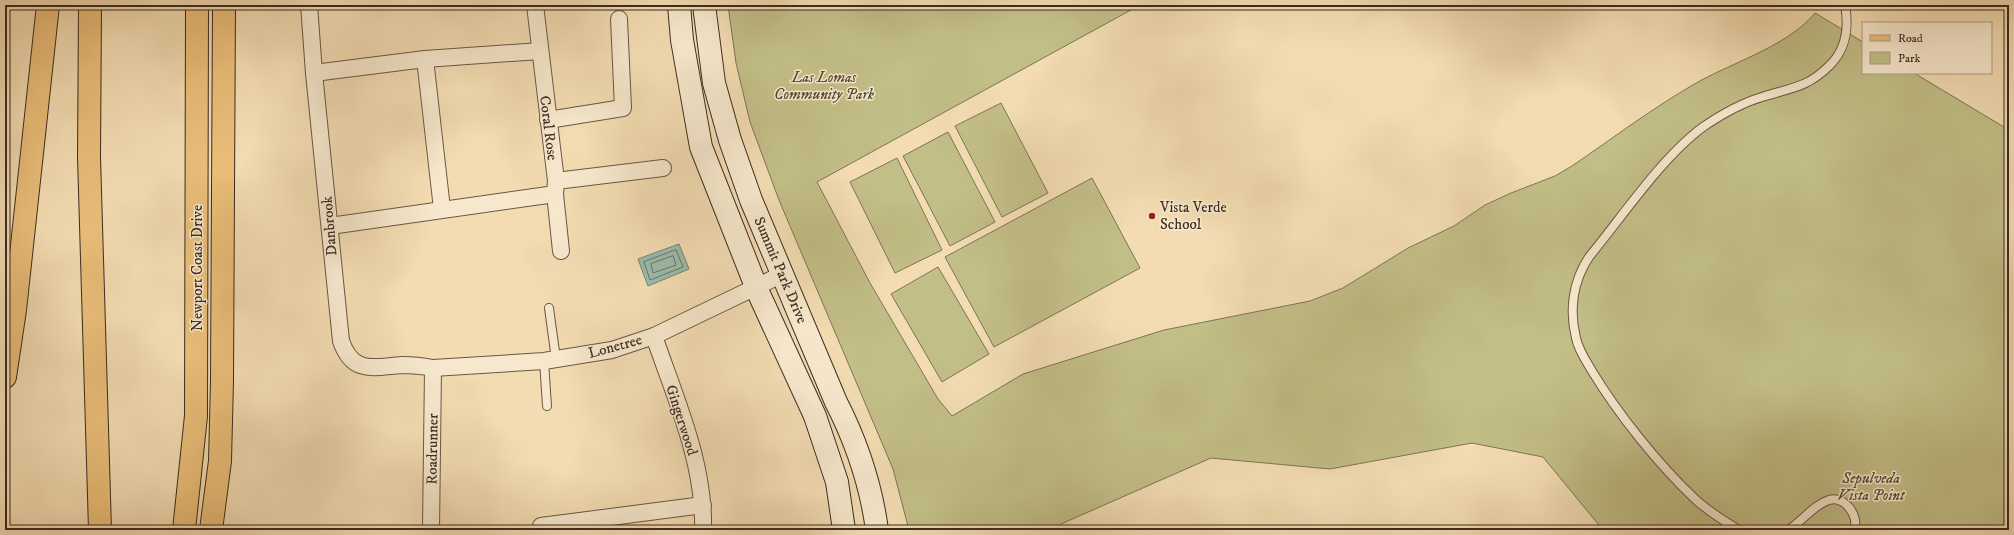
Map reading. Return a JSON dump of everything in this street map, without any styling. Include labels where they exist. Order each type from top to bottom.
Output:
[{"type":"main road","points":[[5,378],[15,310],[48,5]]},
{"type":"main road","points":[[90,5],[89,157],[100,530]]},
{"type":"main road","name":"Newport Coast Drive","points":[[184,530],[196,416],[197,5]]},
{"type":"main road","name":"Newport Coast Drive","points":[[211,530],[220,461],[222,389],[224,5]]},
{"type":"street","name":"Danbrook","points":[[309,5],[314,73],[340,334],[345,353],[353,361],[364,368],[419,366],[433,368]]},
{"type":"street","name":"Coral Rose","points":[[535,5],[556,188],[561,251]]},
{"type":"street","name":"Summit Park Drive","points":[[679,5],[682,40],[701,147],[757,287],[815,416],[837,482],[844,530]]},
{"type":"street","name":"Summit Park Drive","points":[[704,5],[714,83],[730,140],[751,200],[836,402],[852,433],[873,497],[878,530]]},
{"type":"street","points":[[548,120],[623,108],[619,20]]},
{"type":"street","points":[[314,73],[425,59],[540,51]]},
{"type":"street","points":[[425,59],[442,209]]},
{"type":"street","points":[[330,226],[442,209],[663,168]]},
{"type":"street","name":"Lonetree","points":[[433,368],[550,360],[612,350],[654,336],[783,274]]},
{"type":"street","name":"Gingerwood","points":[[654,336],[693,451],[703,505],[703,530]]},
{"type":"street","name":"Roadrunner","points":[[431,530],[433,368]]},
{"type":"street","points":[[541,526],[703,505]]},
{"type":"lane","points":[[1739,530],[1718,518],[1695,499],[1622,416],[1602,388],[1576,339],[1572,310],[1574,288],[1581,269],[1589,257],[1657,173],[1702,128],[1760,97],[1800,87],[1830,66],[1842,50],[1846,36],[1848,22],[1846,5]]},
{"type":"lane","points":[[547,406],[550,360],[549,308]]},
{"type":"lane","points":[[1788,530],[1799,524],[1821,504],[1834,499],[1842,502],[1848,507],[1855,518],[1856,526],[1854,530]]},
{"type":"green space","points":[[728,5],[1140,5],[817,182],[870,283],[938,399],[952,416],[1023,374],[1164,330],[1310,301],[1343,288],[1408,248],[1454,226],[1485,205],[1555,176],[1572,166],[1650,112],[1698,82],[1776,44],[1804,24],[1815,13],[1862,41],[1862,74],[1916,74],[2009,130],[2009,530],[1603,530],[1543,457],[1472,443],[1330,469],[1211,458],[1061,524],[1055,530],[909,530],[893,469],[779,200],[750,122],[736,63]]},
{"type":"green space","points":[[1001,103],[1048,193],[1002,217],[955,126]]},
{"type":"green space","points":[[948,132],[995,222],[950,246],[903,156]]},
{"type":"green space","points":[[897,158],[942,250],[895,273],[850,182]]},
{"type":"green space","points":[[1092,178],[1140,268],[994,347],[945,257]]},
{"type":"green space","points":[[938,267],[989,354],[942,382],[891,294]]},
{"type":"water","points":[[679,244],[689,269],[648,286],[638,259]]},
{"type":"place","name":"Vista Verde School","points":[[1152,216]]},
{"type":"park label","name":"Las Lomas Community Park","points":[[824,86]]},
{"type":"park label","name":"Sepulveda Vista Point","points":[[1871,486]]}]
